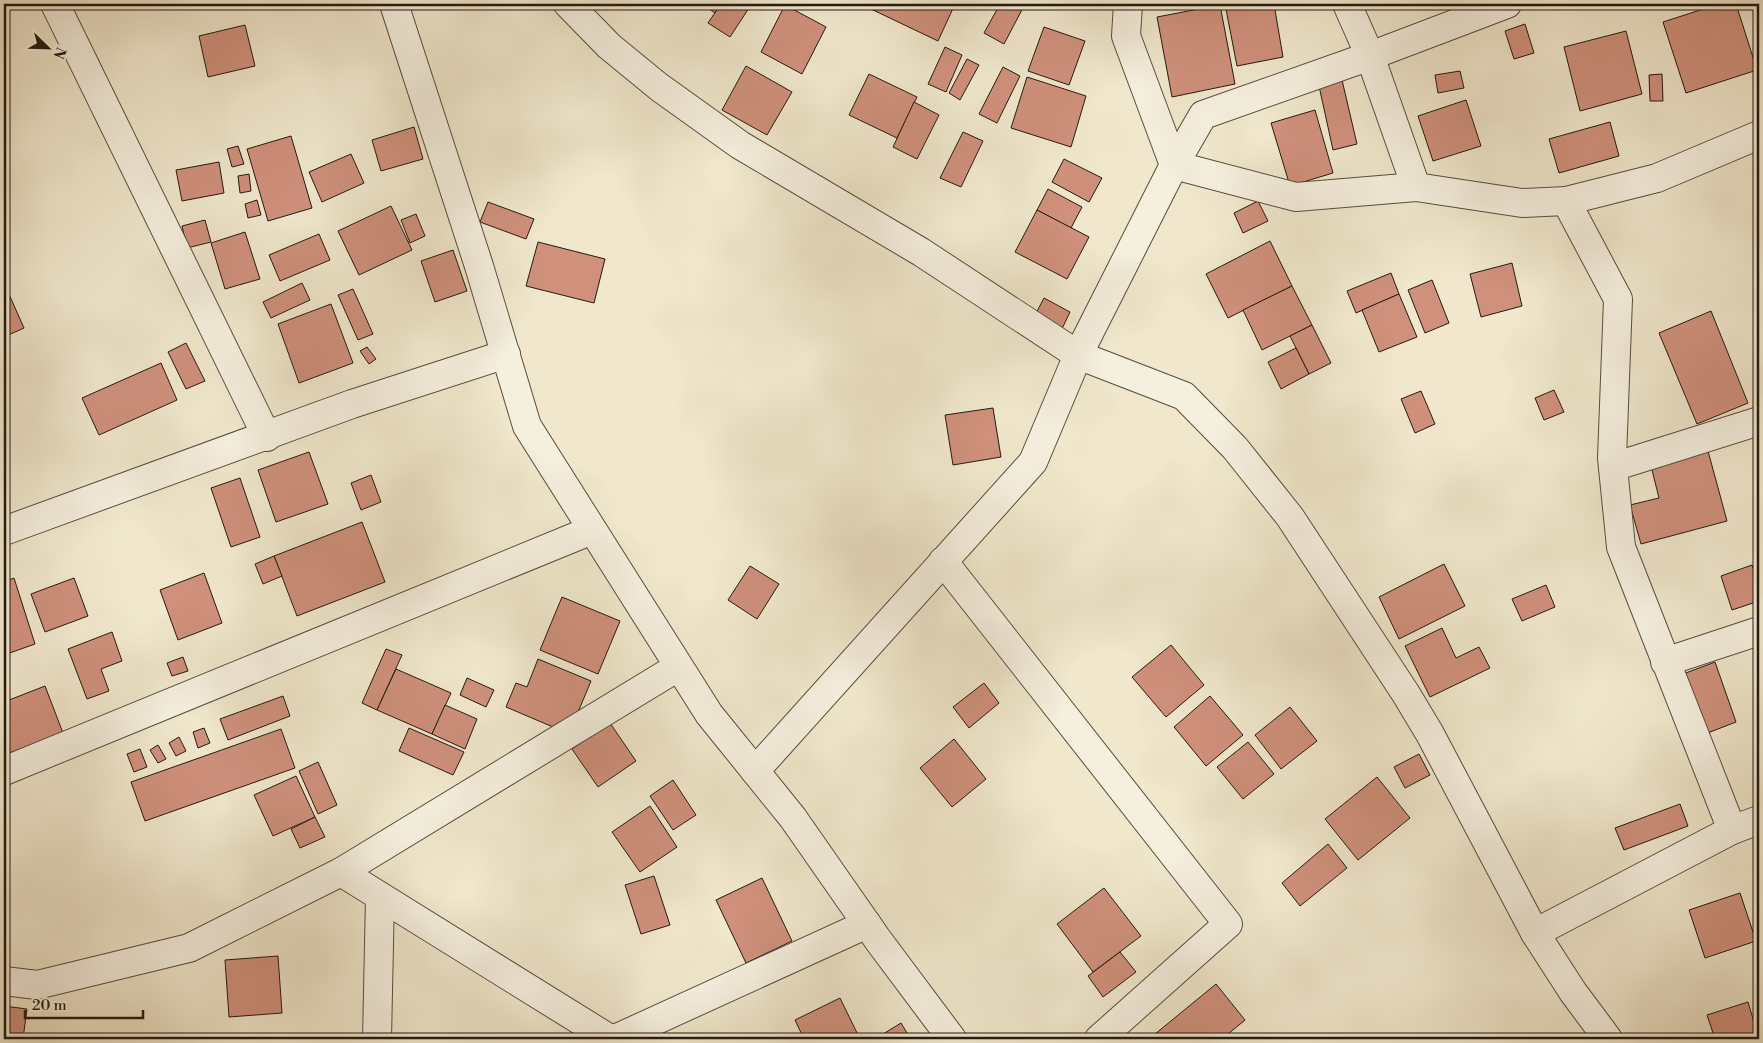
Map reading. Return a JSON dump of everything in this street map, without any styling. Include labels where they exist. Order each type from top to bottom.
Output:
[{"type":"street","points":[[55,4],[267,436]]},
{"type":"street","points":[[394,4],[506,354],[527,426],[709,714],[793,818],[867,924],[952,1039]]},
{"type":"street","points":[[568,4],[609,46],[659,87],[740,145],[921,252],[1078,355],[1184,396],[1236,448],[1290,517],[1406,694],[1435,743],[1536,933],[1573,992],[1608,1039]]},
{"type":"street","points":[[1128,4],[1126,36],[1174,165]]},
{"type":"street","points":[[1347,4],[1370,56],[1416,187]]},
{"type":"street","points":[[755,771],[1033,462],[1078,355],[1174,165],[1203,115],[1370,56],[1507,4]]},
{"type":"street","points":[[1174,165],[1296,197],[1416,187],[1522,203],[1566,202],[1657,178],[1759,135]]},
{"type":"street","points":[[1566,202],[1618,299],[1613,467],[1621,547],[1732,830]]},
{"type":"street","points":[[4,532],[352,404],[506,354]]},
{"type":"street","points":[[1613,467],[1759,421]]},
{"type":"street","points":[[4,771],[592,530]]},
{"type":"street","points":[[943,561],[1228,924],[1099,1039]]},
{"type":"street","points":[[1665,662],[1759,631]]},
{"type":"street","points":[[4,981],[37,985],[189,948],[341,872],[678,667]]},
{"type":"street","points":[[1536,933],[1732,830],[1759,820]]},
{"type":"street","points":[[341,872],[610,1039]]},
{"type":"street","points":[[377,1039],[380,897]]},
{"type":"street","points":[[615,1039],[867,924]]},
{"type":"building","points":[[702,4],[721,4],[715,13]]},
{"type":"building","points":[[721,4],[743,4],[749,8],[730,37],[708,23]]},
{"type":"building","points":[[873,4],[955,4],[938,41],[871,9]]},
{"type":"building","points":[[1000,4],[1025,4],[1004,44],[984,33]]},
{"type":"building","points":[[1225,4],[1274,4],[1283,57],[1237,66]]},
{"type":"building","points":[[1719,4],[1736,4],[1757,70],[1686,93],[1663,22]]},
{"type":"building","points":[[785,5],[826,27],[802,74],[761,52]]},
{"type":"building","points":[[1220,5],[1235,84],[1172,97],[1157,17]]},
{"type":"building","points":[[1525,24],[1534,53],[1514,59],[1505,31]]},
{"type":"building","points":[[245,25],[255,66],[208,77],[199,36]]},
{"type":"building","points":[[1044,27],[1085,41],[1069,85],[1028,71]]},
{"type":"building","points":[[1626,31],[1642,94],[1580,111],[1564,47]]},
{"type":"building","points":[[945,47],[962,55],[946,92],[928,84]]},
{"type":"building","points":[[967,59],[979,65],[960,100],[949,93]]},
{"type":"building","points":[[746,66],[792,92],[767,135],[722,110]]},
{"type":"building","points":[[1003,67],[1020,76],[997,123],[979,114]]},
{"type":"building","points":[[1460,71],[1464,88],[1438,93],[1435,75]]},
{"type":"building","points":[[869,74],[917,97],[897,138],[849,115]]},
{"type":"building","points":[[1662,74],[1663,101],[1650,101],[1649,75]]},
{"type":"building","points":[[1027,77],[1086,96],[1071,147],[1011,128]]},
{"type":"building","points":[[1342,80],[1357,144],[1333,150],[1319,86]]},
{"type":"building","points":[[1466,100],[1481,146],[1433,161],[1418,116]]},
{"type":"building","points":[[914,102],[939,115],[917,159],[893,147]]},
{"type":"building","points":[[1315,110],[1333,173],[1290,186],[1271,123]]},
{"type":"building","points":[[1610,122],[1619,156],[1559,173],[1549,139]]},
{"type":"building","points":[[414,127],[423,159],[381,171],[372,140]]},
{"type":"building","points":[[963,132],[983,141],[961,187],[940,178]]},
{"type":"building","points":[[291,136],[312,208],[268,221],[247,149]]},
{"type":"building","points":[[238,146],[244,164],[232,167],[227,149]]},
{"type":"building","points":[[351,154],[364,183],[322,202],[309,172]]},
{"type":"building","points":[[1064,159],[1102,178],[1089,202],[1052,182]]},
{"type":"building","points":[[219,162],[224,193],[182,201],[176,170]]},
{"type":"building","points":[[249,174],[251,191],[240,193],[238,176]]},
{"type":"building","points":[[1048,189],[1082,207],[1071,228],[1037,210]]},
{"type":"building","points":[[257,200],[261,215],[248,218],[245,204]]},
{"type":"building","points":[[1258,201],[1268,221],[1243,233],[1234,213]]},
{"type":"building","points":[[488,202],[534,219],[526,239],[480,222]]},
{"type":"building","points":[[391,206],[412,250],[359,275],[338,231]]},
{"type":"building","points":[[1037,210],[1089,237],[1067,279],[1015,252]]},
{"type":"building","points":[[416,214],[425,236],[410,243],[401,220]]},
{"type":"building","points":[[205,220],[211,242],[187,248],[182,226]]},
{"type":"building","points":[[245,232],[260,279],[225,289],[211,243]]},
{"type":"building","points":[[319,234],[330,260],[280,281],[269,255]]},
{"type":"building","points":[[1270,241],[1292,286],[1228,318],[1206,274]]},
{"type":"building","points":[[538,242],[605,259],[594,303],[526,286]]},
{"type":"building","points":[[453,250],[467,291],[435,302],[421,261]]},
{"type":"building","points":[[1512,263],[1522,306],[1481,317],[1470,274]]},
{"type":"building","points":[[1391,273],[1399,294],[1356,313],[1347,291]]},
{"type":"building","points":[[1432,280],[1449,323],[1425,333],[1408,290]]},
{"type":"building","points":[[4,283],[24,328],[4,337]]},
{"type":"building","points":[[302,283],[310,300],[271,318],[263,302]]},
{"type":"building","points":[[1292,286],[1312,325],[1262,350],[1243,310]]},
{"type":"building","points":[[353,289],[373,334],[358,340],[338,295]]},
{"type":"building","points":[[1399,294],[1417,337],[1379,352],[1362,310]]},
{"type":"building","points":[[1044,298],[1070,312],[1060,333],[1033,319]]},
{"type":"building","points":[[331,304],[353,363],[299,383],[278,324]]},
{"type":"building","points":[[1711,311],[1748,403],[1697,424],[1659,333]]},
{"type":"building","points":[[1312,325],[1331,363],[1309,374],[1290,336]]},
{"type":"building","points":[[186,343],[205,381],[186,389],[168,352]]},
{"type":"building","points":[[367,347],[376,359],[369,364],[360,351]]},
{"type":"building","points":[[1296,348],[1309,374],[1281,389],[1268,362]]},
{"type":"building","points":[[161,363],[177,400],[99,435],[82,398]]},
{"type":"building","points":[[1554,390],[1564,412],[1544,420],[1535,398]]},
{"type":"building","points":[[1421,391],[1435,424],[1415,433],[1401,399]]},
{"type":"building","points":[[993,408],[1001,457],[953,465],[945,415]]},
{"type":"building","points":[[1708,451],[1727,521],[1641,544],[1630,505],[1659,498],[1651,466]]},
{"type":"building","points":[[309,452],[328,504],[276,522],[258,470]]},
{"type":"building","points":[[371,475],[381,502],[361,510],[351,483]]},
{"type":"building","points":[[240,478],[260,537],[231,547],[211,488]]},
{"type":"building","points":[[362,522],[385,582],[297,616],[274,556]]},
{"type":"building","points":[[274,556],[282,576],[263,584],[255,564]]},
{"type":"building","points":[[1444,564],[1465,606],[1399,639],[1379,597]]},
{"type":"building","points":[[1752,565],[1759,586],[1759,601],[1732,610],[1721,576]]},
{"type":"building","points":[[750,566],[779,584],[757,619],[728,600]]},
{"type":"building","points":[[204,573],[222,623],[178,640],[160,590]]},
{"type":"building","points":[[14,578],[35,644],[4,655],[4,582]]},
{"type":"building","points":[[74,578],[88,616],[45,632],[31,594]]},
{"type":"building","points":[[1546,585],[1555,607],[1522,621],[1512,599]]},
{"type":"building","points":[[562,597],[620,621],[598,674],[540,650]]},
{"type":"building","points":[[1442,628],[1456,658],[1479,647],[1490,668],[1430,697],[1405,646]]},
{"type":"building","points":[[112,632],[122,661],[101,669],[109,691],[87,699],[68,649]]},
{"type":"building","points":[[1171,645],[1204,685],[1166,717],[1132,677]]},
{"type":"building","points":[[386,649],[402,655],[377,710],[362,703]]},
{"type":"building","points":[[183,657],[188,671],[172,676],[167,663]]},
{"type":"building","points":[[538,659],[591,681],[576,717],[553,727],[506,707],[516,683],[527,687]]},
{"type":"building","points":[[1715,662],[1736,722],[1705,734],[1683,674]]},
{"type":"building","points":[[396,669],[451,693],[432,734],[377,710]]},
{"type":"building","points":[[467,678],[494,690],[486,707],[460,695]]},
{"type":"building","points":[[984,683],[999,703],[969,728],[953,707]]},
{"type":"building","points":[[45,686],[63,733],[4,755],[4,702]]},
{"type":"building","points":[[283,696],[290,716],[228,740],[220,719]]},
{"type":"building","points":[[1210,696],[1243,735],[1206,766],[1174,727]]},
{"type":"building","points":[[445,705],[477,719],[465,749],[432,734]]},
{"type":"building","points":[[1290,707],[1317,741],[1281,769],[1255,735]]},
{"type":"building","points":[[610,723],[636,761],[598,787],[572,749]]},
{"type":"building","points":[[204,728],[210,743],[198,748],[193,732]]},
{"type":"building","points":[[409,728],[464,752],[453,775],[399,751]]},
{"type":"building","points":[[281,729],[295,768],[145,821],[131,782]]},
{"type":"building","points":[[179,737],[186,751],[176,756],[169,743]]},
{"type":"building","points":[[954,739],[986,779],[952,807],[920,768]]},
{"type":"building","points":[[1248,742],[1274,774],[1243,799],[1217,767]]},
{"type":"building","points":[[158,745],[166,759],[158,763],[150,750]]},
{"type":"building","points":[[140,749],[147,767],[134,772],[127,754]]},
{"type":"building","points":[[1419,754],[1430,775],[1405,788],[1394,767]]},
{"type":"building","points":[[318,762],[337,805],[318,814],[299,771]]},
{"type":"building","points":[[296,776],[315,817],[273,836],[254,795]]},
{"type":"building","points":[[1377,777],[1410,818],[1358,860],[1325,819]]},
{"type":"building","points":[[673,780],[696,815],[673,830],[650,796]]},
{"type":"building","points":[[1680,804],[1688,826],[1624,850],[1615,828]]},
{"type":"building","points":[[650,806],[677,847],[640,872],[612,832]]},
{"type":"building","points":[[315,817],[325,837],[300,848],[291,829]]},
{"type":"building","points":[[1328,844],[1347,868],[1300,906],[1282,883]]},
{"type":"building","points":[[654,876],[670,925],[641,934],[625,885]]},
{"type":"building","points":[[762,878],[792,941],[746,963],[716,900]]},
{"type":"building","points":[[1104,888],[1141,936],[1093,972],[1057,924]]},
{"type":"building","points":[[1740,893],[1756,941],[1705,958],[1689,910]]},
{"type":"building","points":[[1120,952],[1136,972],[1103,997],[1088,976]]},
{"type":"building","points":[[278,956],[282,1013],[229,1017],[225,960]]},
{"type":"building","points":[[1216,984],[1245,1020],[1222,1039],[1149,1039]]},
{"type":"building","points":[[840,998],[860,1039],[804,1039],[795,1020]]},
{"type":"building","points":[[1748,1002],[1758,1036],[1748,1039],[1715,1039],[1707,1015]]},
{"type":"building","points":[[4,1006],[27,1009],[23,1039],[4,1039]]},
{"type":"building","points":[[901,1023],[910,1038],[886,1039],[883,1034]]},
{"type":"building","points":[[726,1033],[729,1039],[710,1039]]}]
